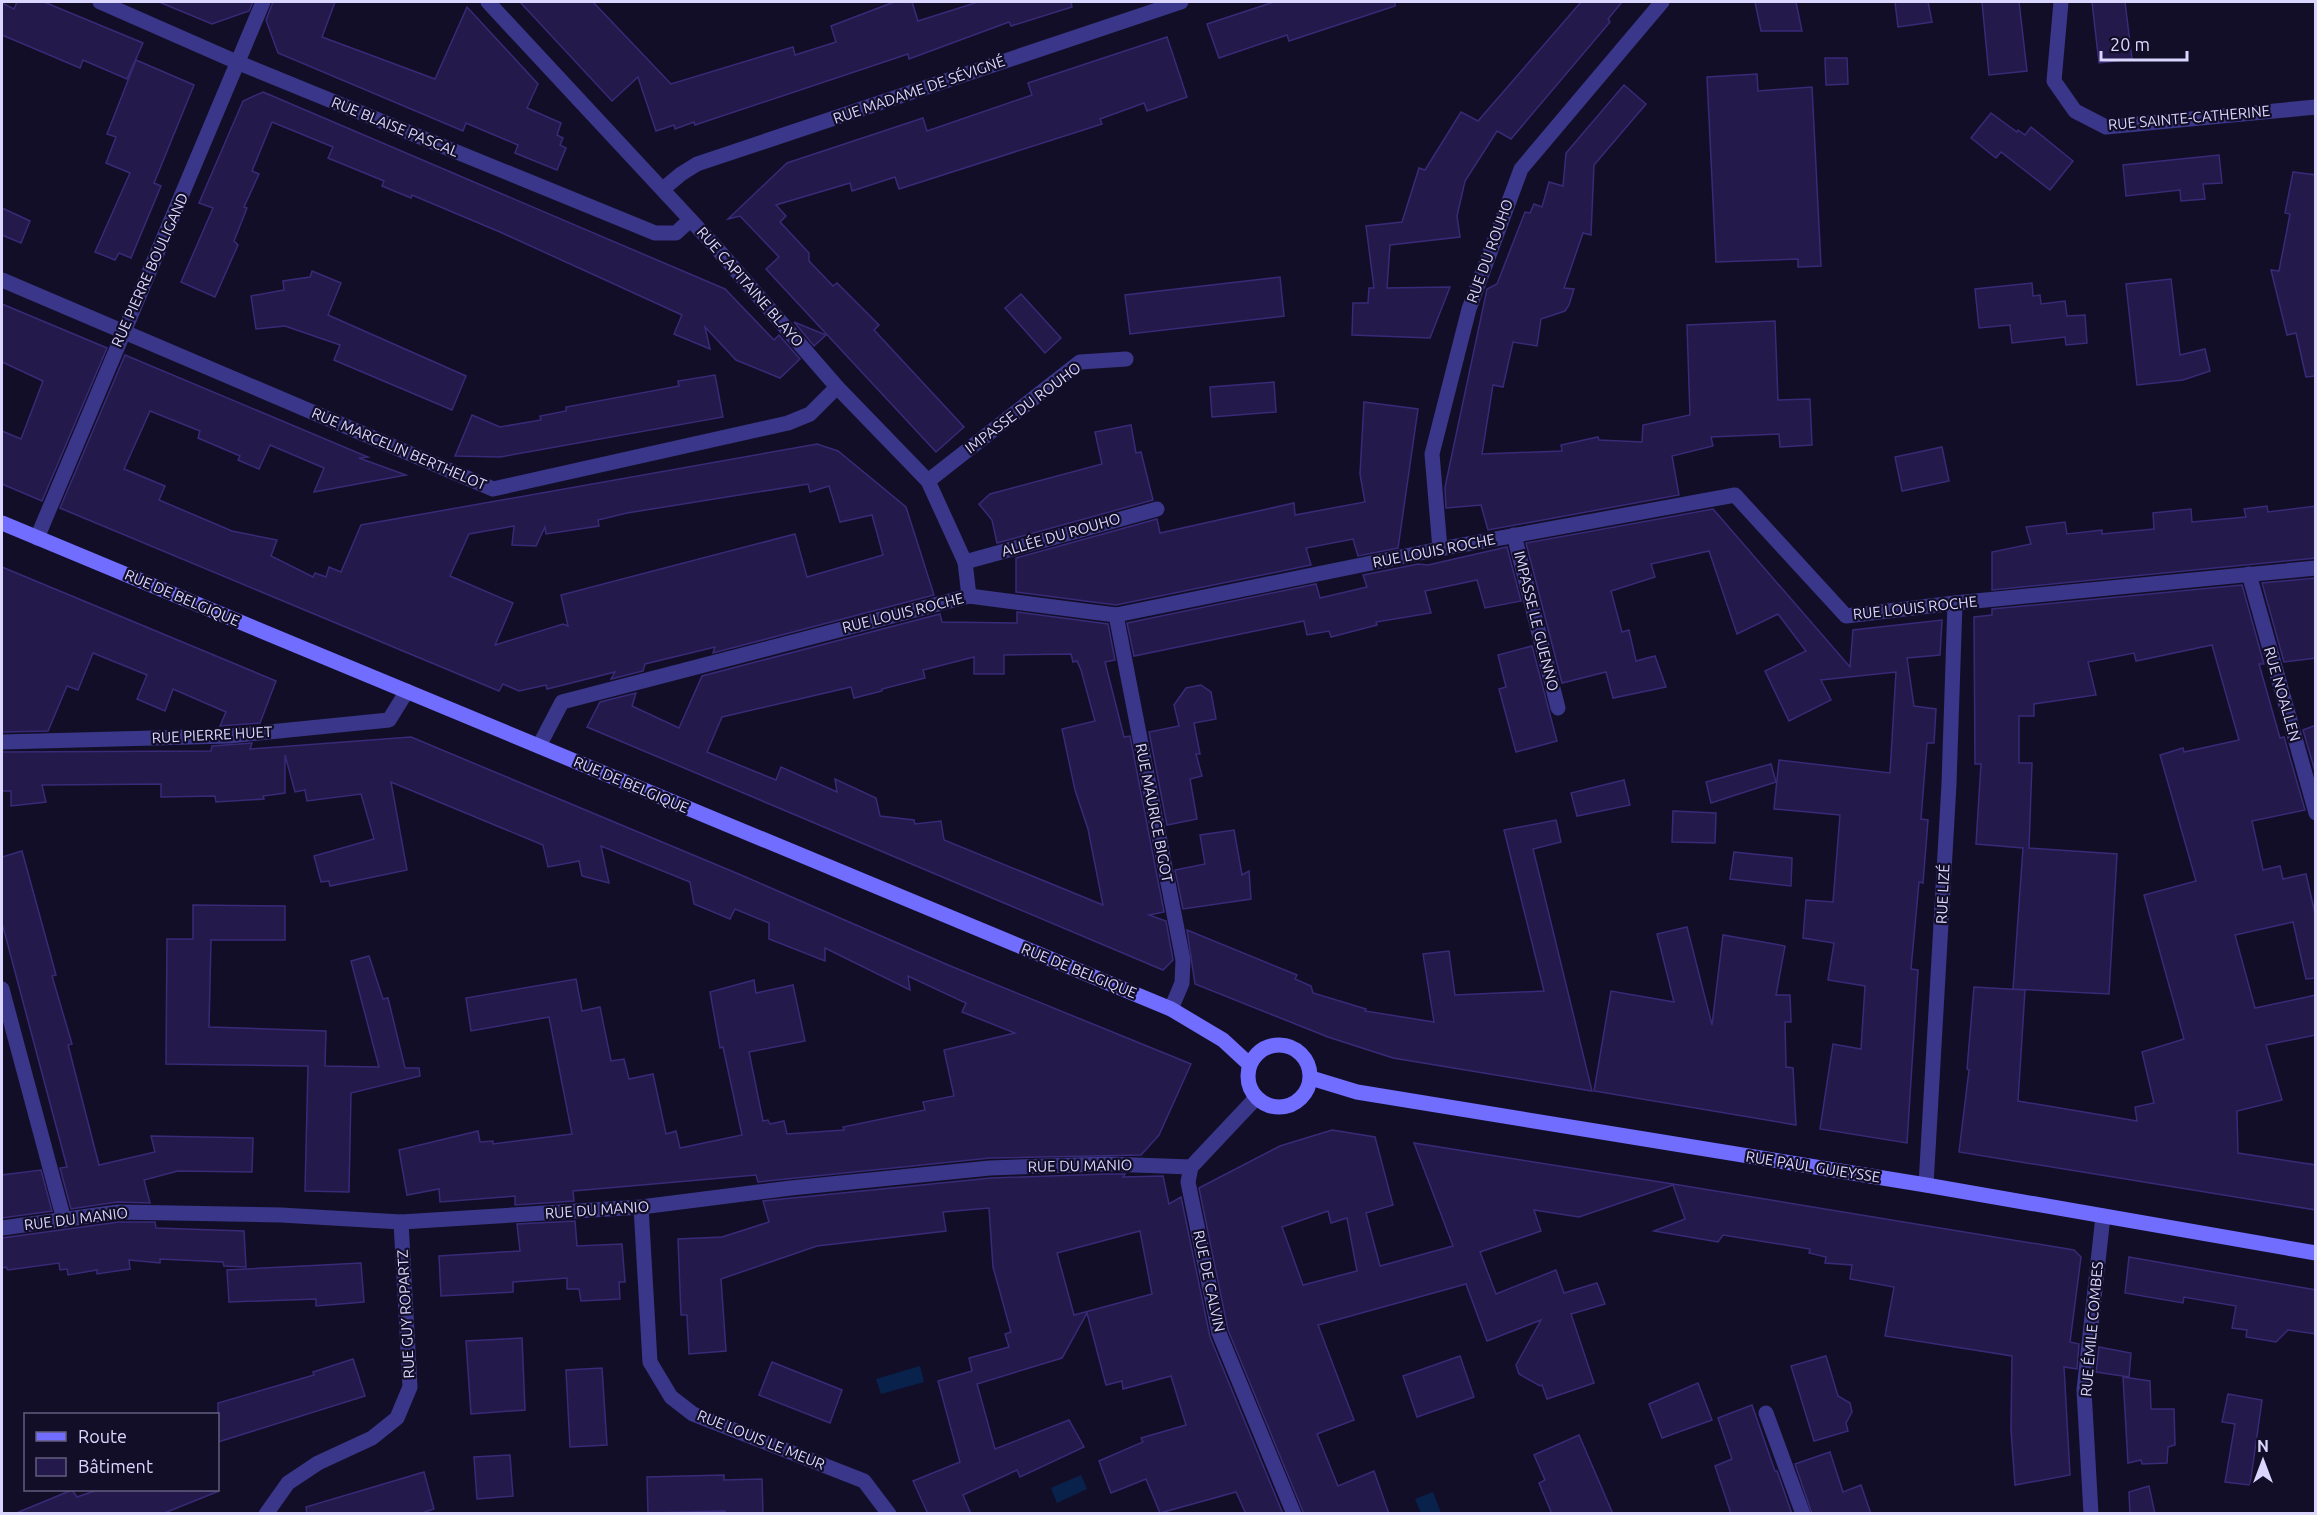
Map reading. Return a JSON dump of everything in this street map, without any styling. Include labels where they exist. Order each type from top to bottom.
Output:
[{"type":"main road","name":"RUE DE BELGIQUE","points":[[2,524],[1172,1009],[1223,1040],[1249,1064]]},
{"type":"main road","points":[[1271,1045],[1286,1045],[1300,1052],[1308,1064],[1311,1078],[1306,1092],[1296,1102],[1282,1107],[1268,1105],[1256,1098],[1248,1082],[1249,1064],[1258,1052],[1271,1045]]},
{"type":"main road","name":"RUE PAUL GUIEYSSE","points":[[1311,1078],[1357,1092],[1926,1185],[2316,1252]]},
{"type":"street","name":"RUE BLAISE PASCAL","points":[[100,2],[238,63],[655,233],[676,233],[690,220]]},
{"type":"street","name":"RUE PIERRE BOULIGAND","points":[[37,538],[263,2]]},
{"type":"street","name":"RUE CAPITAINE BLAYO","points":[[488,2],[663,189],[837,387],[928,481],[965,562],[969,596]]},
{"type":"street","name":"RUE MADAME DE SÉVIGNÉ","points":[[663,189],[698,164],[1181,2]]},
{"type":"street","name":"RUE DU ROUHO","points":[[1440,549],[1432,454],[1469,309],[1521,169],[1662,2]]},
{"type":"street","name":"RUE SAINTE-CATHERINE","points":[[2061,2],[2054,81],[2075,111],[2106,127],[2316,107]]},
{"type":"street","name":"RUE MARCELIN BERTHELOT","points":[[2,280],[493,489],[788,423],[810,414],[837,387]]},
{"type":"street","name":"IMPASSE DU ROUHO","points":[[928,481],[1080,362],[1126,359]]},
{"type":"street","name":"RUE LOUIS ROCHE","points":[[539,746],[562,702],[969,596],[1116,615],[1440,549],[1735,495],[1846,616],[1955,603],[2316,568]]},
{"type":"street","name":"ALLÉE DU ROUHO","points":[[965,562],[1157,509]]},
{"type":"street","name":"IMPASSE LE GUENNO","points":[[1514,535],[1558,708]]},
{"type":"street","name":"RUE NOALLEN","points":[[2249,574],[2316,813]]},
{"type":"street","name":"RUE LIZÉ","points":[[1926,1185],[1949,784],[1955,603]]},
{"type":"street","name":"RUE MAURICE BIGOT","points":[[1116,615],[1183,960],[1182,983],[1172,1009]]},
{"type":"street","name":"RUE PIERRE HUET","points":[[2,742],[229,736],[389,720],[406,691]]},
{"type":"street","points":[[2,989],[64,1220]]},
{"type":"street","points":[[1191,1167],[1256,1098]]},
{"type":"street","name":"RUE DU MANIO","points":[[2,1228],[118,1212],[281,1215],[401,1222],[641,1207],[791,1188],[990,1168],[1107,1164],[1191,1167]]},
{"type":"street","name":"RUE DE CALVIN","points":[[1191,1167],[1188,1182],[1219,1333],[1294,1514]]},
{"type":"street","name":"RUE LOUIS LE MEUR","points":[[641,1207],[650,1362],[671,1397],[693,1414],[864,1481],[889,1514]]},
{"type":"street","name":"RUE ÉMILE COMBES","points":[[2091,1514],[2084,1390],[2103,1216]]},
{"type":"street","name":"RUE GUY ROPARTZ","points":[[266,1514],[288,1483],[318,1463],[372,1438],[397,1418],[410,1387],[401,1222]]},
{"type":"street","points":[[1766,1413],[1803,1514]]},
{"type":"water","points":[[920,1366],[924,1382],[881,1394],[876,1379]]},
{"type":"water","points":[[1081,1475],[1087,1489],[1057,1503],[1051,1488]]},
{"type":"water","points":[[1433,1492],[1441,1513],[1421,1513],[1415,1499]]},
{"type":"building","points":[[17,2],[44,2],[143,43],[127,79],[83,60],[80,68],[2,35],[2,3],[14,9]]},
{"type":"building","points":[[159,2],[253,2],[249,11],[212,24]]},
{"type":"building","points":[[273,2],[335,2],[322,37],[435,79],[467,7],[538,84],[527,108],[561,123],[557,135],[563,138],[560,145],[566,148],[557,170],[515,153],[518,145],[466,123],[463,131],[278,53],[266,20]]},
{"type":"building","points":[[520,2],[593,2],[671,84],[793,47],[795,55],[836,42],[831,26],[894,2],[912,2],[918,21],[978,2],[1071,2],[1072,7],[1011,26],[1009,22],[909,59],[908,54],[695,125],[694,122],[675,129],[674,125],[656,131],[638,77],[612,101]]},
{"type":"building","points":[[1274,2],[1395,2],[1395,6],[1289,41],[1287,35],[1219,58],[1207,24]]},
{"type":"building","points":[[1581,2],[1622,2],[1608,19],[1610,22],[1511,139],[1497,131],[1465,181],[1457,216],[1460,237],[1390,245],[1387,288],[1450,287],[1430,338],[1352,335],[1353,303],[1368,303],[1369,288],[1374,288],[1366,226],[1402,222],[1419,168],[1425,170],[1461,112],[1478,121]]},
{"type":"building","points":[[1755,2],[1796,2],[1802,31],[1761,31]]},
{"type":"building","points":[[1895,2],[1928,2],[1932,22],[1898,27]]},
{"type":"building","points":[[1982,2],[2019,2],[2027,71],[1989,75]]},
{"type":"building","points":[[2092,2],[2125,2],[2132,59],[2099,63]]},
{"type":"building","points":[[1167,37],[1187,97],[1147,111],[1144,103],[1100,119],[1102,124],[899,189],[895,177],[852,191],[850,183],[776,205],[786,216],[780,222],[809,253],[809,261],[833,286],[837,283],[879,325],[874,330],[964,427],[936,452],[766,269],[779,257],[740,216],[728,219],[787,163],[923,118],[927,131],[1032,95],[1028,83]]},
{"type":"building","points":[[1825,58],[1847,58],[1848,84],[1826,85]]},
{"type":"building","points":[[136,60],[194,85],[154,183],[161,186],[131,258],[119,253],[115,260],[95,252],[130,173],[106,163],[116,137],[107,134]]},
{"type":"building","points":[[1757,74],[1758,91],[1812,87],[1821,266],[1798,267],[1798,259],[1716,262],[1707,77]]},
{"type":"building","points":[[1624,85],[1646,104],[1594,165],[1591,235],[1583,233],[1564,288],[1574,289],[1569,305],[1565,311],[1541,319],[1537,346],[1513,342],[1503,387],[1493,385],[1482,454],[1562,451],[1561,445],[1598,437],[1599,440],[1642,442],[1643,425],[1690,415],[1687,325],[1775,321],[1778,400],[1810,399],[1812,445],[1780,447],[1779,434],[1711,437],[1713,446],[1672,456],[1679,495],[1488,530],[1481,505],[1446,508],[1445,487],[1487,289],[1497,284],[1525,212],[1530,213],[1534,204],[1542,207],[1549,182],[1563,186],[1566,153]]},
{"type":"building","points":[[263,92],[725,289],[774,340],[779,335],[800,359],[780,378],[736,360],[705,327],[710,349],[674,334],[682,315],[500,232],[412,195],[411,198],[382,186],[384,181],[328,158],[333,147],[272,122],[252,171],[259,174],[244,207],[247,208],[234,241],[238,245],[215,297],[181,282],[213,208],[199,203],[243,101]]},
{"type":"building","points":[[1991,113],[2017,132],[2018,130],[2025,135],[2031,127],[2073,161],[2050,190],[2001,152],[1996,158],[1971,138]]},
{"type":"building","points":[[2219,155],[2222,183],[2203,184],[2205,199],[2181,201],[2180,190],[2126,196],[2123,165]]},
{"type":"building","points":[[2293,172],[2316,175],[2316,376],[2306,377],[2296,333],[2287,335],[2271,270],[2279,271],[2290,214],[2285,213]]},
{"type":"building","points":[[2,208],[30,221],[21,243],[2,235]]},
{"type":"building","points":[[312,271],[341,283],[328,315],[466,376],[452,410],[334,360],[340,345],[285,326],[256,329],[251,296],[284,290],[283,281],[310,277]]},
{"type":"building","points":[[1280,277],[1284,316],[1130,334],[1125,295]]},
{"type":"building","points":[[2171,279],[2180,355],[2205,349],[2210,371],[2183,380],[2137,385],[2126,284]]},
{"type":"building","points":[[2032,283],[2033,296],[2040,295],[2041,304],[2065,301],[2067,316],[2085,315],[2087,343],[2066,345],[2065,337],[2012,343],[2010,325],[1979,328],[1975,289]]},
{"type":"building","points":[[1021,294],[1061,338],[1045,353],[1005,308]]},
{"type":"building","points":[[2,304],[107,348],[42,501],[2,484],[2,431],[21,439],[43,381],[2,362]]},
{"type":"building","points":[[794,322],[826,335],[814,346]]},
{"type":"building","points":[[125,355],[368,457],[359,458],[406,475],[314,492],[324,468],[270,445],[259,469],[238,460],[240,456],[198,438],[200,431],[150,411],[124,469],[165,486],[159,500],[232,531],[277,540],[271,556],[313,577],[315,573],[326,577],[329,567],[341,572],[361,525],[817,444],[838,451],[906,507],[934,595],[713,653],[715,647],[645,664],[643,671],[611,679],[615,672],[547,689],[546,685],[519,691],[503,684],[499,691],[60,508]],"holes":[[[808,484],[810,492],[829,486],[840,522],[872,515],[883,555],[807,577],[795,534],[561,595],[568,626],[563,624],[495,645],[513,603],[450,576],[469,534],[514,526],[512,545],[536,546],[545,527],[546,534],[599,526],[598,520],[627,513]]]},
{"type":"building","points":[[715,375],[723,417],[500,457],[455,456],[472,415],[500,427],[541,420],[540,416],[566,411],[566,407],[679,386],[678,381]]},
{"type":"building","points":[[1274,382],[1276,412],[1212,417],[1210,387]]},
{"type":"building","points":[[1364,402],[1418,409],[1398,548],[1358,556],[1353,539],[1306,548],[1311,565],[1116,605],[1016,592],[1016,558],[1157,519],[1160,533],[1294,503],[1295,515],[1365,502],[1360,474]]},
{"type":"building","points":[[1131,425],[1136,453],[1141,452],[1153,500],[997,543],[992,520],[979,504],[990,494],[1102,464],[1095,432]]},
{"type":"building","points":[[1942,447],[1949,481],[1902,491],[1895,457]]},
{"type":"building","points":[[2267,506],[2268,512],[2316,506],[2316,558],[1992,590],[1992,552],[2031,544],[2026,527],[2065,522],[2067,534],[2102,530],[2102,534],[2154,529],[2153,513],[2191,509],[2192,522],[2246,517],[2244,509]]},
{"type":"building","points":[[1713,509],[1850,667],[1853,630],[1942,620],[1940,655],[1907,658],[1914,706],[1936,709],[1934,743],[1927,743],[1921,819],[1928,820],[1923,883],[1919,882],[1911,969],[1918,970],[1907,1143],[1820,1129],[1833,1044],[1861,1049],[1865,986],[1828,980],[1834,943],[1803,938],[1806,900],[1833,902],[1840,815],[1774,809],[1779,760],[1890,773],[1896,672],[1821,680],[1831,700],[1789,721],[1765,671],[1806,651],[1778,614],[1737,634],[1709,551],[1651,564],[1655,577],[1611,591],[1622,632],[1629,630],[1636,661],[1655,656],[1666,687],[1613,698],[1606,672],[1562,683],[1526,543]]},
{"type":"building","points":[[1507,547],[1521,601],[1485,608],[1477,580],[1425,591],[1431,613],[1376,622],[1377,625],[1331,637],[1329,631],[1307,635],[1304,621],[1134,656],[1127,623],[1316,584],[1320,598],[1367,587],[1363,575],[1418,564],[1428,565]]},
{"type":"building","points":[[2,567],[276,681],[260,723],[220,726],[226,712],[173,689],[165,711],[137,699],[147,675],[93,653],[78,690],[67,686],[48,731],[2,732]]},
{"type":"building","points":[[2316,578],[2316,658],[2284,662],[2262,583]]},
{"type":"building","points":[[2242,585],[2264,664],[2259,664],[2280,738],[2284,737],[2305,810],[2252,821],[2263,870],[2280,866],[2283,879],[2306,874],[2316,918],[2316,978],[2306,979],[2293,922],[2235,935],[2255,1008],[2316,995],[2316,1035],[2266,1045],[2282,1100],[2237,1111],[2238,1153],[2316,1165],[2316,1210],[1959,1152],[1969,1070],[1967,1069],[1974,987],[2025,990],[2018,1101],[2137,1121],[2135,1107],[2154,1103],[2142,1052],[2184,1039],[2144,895],[2196,881],[2160,755],[2183,748],[2184,752],[2239,740],[2212,645],[2136,661],[2134,653],[2088,662],[2096,695],[2034,704],[2034,716],[2019,716],[2019,763],[2032,763],[2029,848],[2117,854],[2109,994],[2013,989],[2023,848],[1976,844],[1981,764],[1975,764],[1974,617],[1992,615],[1992,609]]},
{"type":"building","points":[[1017,612],[1108,624],[1115,660],[1105,662],[1124,737],[1130,736],[1164,912],[1149,915],[1166,921],[1173,960],[1163,970],[587,727],[600,702],[636,693],[632,706],[679,728],[702,676],[940,614],[942,622],[1017,623]],"holes":[[[1071,654],[1073,662],[1077,661],[1081,670],[1095,721],[1062,729],[1075,790],[1088,829],[1103,905],[944,840],[941,821],[915,824],[914,820],[880,816],[876,798],[835,779],[837,792],[781,767],[776,780],[707,752],[722,717],[851,687],[854,698],[925,678],[923,670],[974,657],[974,674],[1004,674],[1004,655]]]},
{"type":"building","points":[[1532,646],[1557,741],[1516,752],[1499,689],[1506,687],[1498,655]]},
{"type":"building","points":[[1201,685],[1211,692],[1216,719],[1194,723],[1200,754],[1196,754],[1202,776],[1190,779],[1197,819],[1167,825],[1149,732],[1179,726],[1174,705],[1186,688]]},
{"type":"building","points":[[2316,725],[2316,775],[2303,730]]},
{"type":"building","points":[[411,737],[741,875],[948,965],[1191,1064],[1159,1135],[1141,1155],[990,1158],[758,1182],[756,1175],[573,1191],[574,1201],[515,1205],[515,1196],[440,1202],[439,1189],[407,1195],[399,1150],[478,1131],[480,1142],[493,1141],[493,1144],[572,1134],[549,1017],[471,1031],[466,998],[576,979],[582,1011],[600,1007],[611,1061],[624,1059],[629,1079],[653,1074],[666,1134],[676,1131],[680,1148],[742,1135],[723,1047],[720,1048],[710,992],[754,980],[756,993],[793,985],[805,1041],[749,1052],[763,1121],[768,1120],[770,1124],[784,1121],[787,1134],[844,1130],[843,1127],[925,1110],[923,1102],[954,1096],[944,1050],[1015,1033],[962,1012],[966,1003],[908,976],[910,990],[825,948],[825,961],[769,939],[769,923],[735,909],[730,919],[694,904],[690,882],[601,846],[609,883],[582,876],[579,861],[548,867],[543,845],[391,782],[407,870],[330,886],[329,881],[321,882],[314,856],[374,839],[361,794],[307,801],[305,790],[295,792],[285,755],[285,793],[263,796],[264,799],[216,802],[215,796],[161,797],[161,784],[42,785],[46,802],[11,806],[11,791],[2,791],[2,752],[211,751],[212,746],[252,743],[250,749]]},
{"type":"building","points":[[1771,764],[1776,782],[1711,803],[1706,782]]},
{"type":"building","points":[[1624,780],[1630,805],[1577,816],[1571,793]]},
{"type":"building","points":[[1673,811],[1716,813],[1715,843],[1672,842]]},
{"type":"building","points":[[1556,820],[1561,842],[1533,849],[1592,1091],[1393,1058],[1328,1037],[1195,984],[1187,930],[1297,975],[1295,979],[1311,986],[1313,993],[1366,1009],[1365,1011],[1434,1022],[1423,954],[1449,951],[1455,995],[1544,991],[1504,830]]},
{"type":"building","points":[[1234,830],[1242,875],[1249,871],[1251,899],[1183,909],[1175,870],[1205,864],[1200,835]]},
{"type":"building","points":[[22,851],[56,975],[52,976],[72,1044],[68,1045],[99,1165],[155,1152],[151,1136],[253,1138],[252,1172],[178,1171],[144,1180],[150,1203],[117,1202],[71,1209],[60,1168],[67,1167],[2,923],[2,857]]},
{"type":"building","points":[[1734,852],[1792,858],[1791,886],[1730,879]]},
{"type":"building","points":[[193,905],[285,906],[285,940],[211,940],[209,1027],[326,1031],[325,1066],[379,1067],[351,961],[369,956],[383,999],[388,998],[405,1068],[419,1068],[420,1076],[351,1093],[349,1192],[305,1191],[308,1066],[166,1064],[167,939],[193,939]]},
{"type":"building","points":[[1687,927],[1712,1025],[1723,935],[1785,946],[1776,995],[1790,995],[1791,1022],[1785,1022],[1786,1067],[1793,1068],[1796,1125],[1594,1091],[1611,991],[1674,1002],[1657,934]]},
{"type":"building","points":[[1332,1130],[1375,1137],[1393,1205],[1366,1213],[1380,1266],[1453,1246],[1414,1143],[2074,1250],[2081,1257],[2070,1342],[2079,1344],[2077,1369],[2064,1367],[2070,1475],[2015,1485],[2011,1430],[2012,1356],[1885,1336],[1894,1287],[1850,1279],[1852,1265],[1825,1263],[1826,1257],[1809,1253],[1810,1249],[1723,1235],[1718,1242],[1654,1231],[1685,1219],[1673,1185],[1579,1217],[1534,1210],[1541,1231],[1480,1252],[1496,1294],[1556,1270],[1564,1293],[1597,1283],[1605,1304],[1571,1314],[1594,1383],[1547,1399],[1542,1385],[1519,1374],[1516,1365],[1541,1320],[1487,1341],[1466,1284],[1318,1325],[1354,1420],[1317,1434],[1338,1486],[1374,1471],[1389,1514],[1304,1514],[1228,1330],[1199,1188],[1280,1146]],"holes":[[[1328,1211],[1331,1223],[1347,1218],[1357,1271],[1303,1285],[1282,1227]]]},
{"type":"building","points":[[41,1170],[52,1211],[2,1218],[2,1175]]},
{"type":"building","points":[[1107,1174],[1125,1174],[1123,1177],[1163,1176],[1169,1204],[1181,1197],[1210,1337],[1283,1514],[1246,1514],[1236,1492],[1160,1513],[1146,1479],[1111,1493],[1099,1461],[1143,1442],[1141,1438],[1186,1425],[1171,1376],[1123,1389],[1122,1381],[1106,1385],[1087,1313],[1062,1358],[977,1384],[995,1449],[1069,1420],[1084,1447],[1020,1477],[1017,1470],[963,1495],[971,1514],[928,1514],[913,1481],[960,1462],[938,1381],[972,1371],[969,1358],[1009,1347],[1005,1334],[1011,1332],[993,1267],[989,1208],[943,1212],[946,1231],[817,1246],[721,1279],[726,1351],[689,1354],[687,1315],[681,1315],[678,1239],[722,1237],[769,1222],[763,1201],[991,1178]],"holes":[[[1140,1231],[1152,1294],[1074,1315],[1057,1253]]]},
{"type":"building","points":[[575,1221],[577,1246],[622,1244],[625,1282],[619,1282],[620,1299],[581,1301],[579,1289],[567,1289],[567,1278],[513,1282],[513,1292],[441,1296],[439,1256],[520,1251],[517,1224]]},
{"type":"building","points":[[119,1222],[155,1222],[156,1228],[244,1231],[246,1267],[224,1266],[223,1262],[160,1259],[160,1263],[129,1260],[130,1269],[97,1274],[97,1270],[68,1275],[67,1269],[60,1270],[59,1263],[8,1270],[6,1267],[2,1268],[2,1238]]},
{"type":"building","points":[[2129,1257],[2316,1290],[2316,1334],[2288,1330],[2276,1342],[2246,1337],[2247,1330],[2232,1328],[2236,1306],[2184,1297],[2183,1303],[2125,1293]]},
{"type":"building","points":[[361,1263],[364,1302],[316,1306],[316,1299],[229,1302],[227,1270]]},
{"type":"building","points":[[522,1338],[525,1410],[471,1414],[466,1341]]},
{"type":"building","points":[[2099,1347],[2131,1353],[2129,1377],[2096,1372]]},
{"type":"building","points":[[1460,1356],[1474,1397],[1417,1417],[1403,1376]]},
{"type":"building","points":[[1826,1356],[1838,1396],[1850,1403],[1852,1412],[1846,1423],[1848,1431],[1814,1441],[1791,1366]]},
{"type":"building","points":[[353,1359],[365,1396],[219,1442],[218,1403],[314,1375],[313,1372]]},
{"type":"building","points":[[772,1362],[842,1390],[830,1423],[759,1395]]},
{"type":"building","points":[[602,1368],[607,1445],[570,1447],[566,1370]]},
{"type":"building","points":[[2123,1377],[2150,1381],[2151,1409],[2174,1409],[2175,1445],[2168,1447],[2167,1463],[2142,1464],[2141,1460],[2128,1463]]},
{"type":"building","points":[[1698,1383],[1712,1420],[1662,1438],[1649,1404]]},
{"type":"building","points":[[2228,1394],[2262,1400],[2250,1485],[2225,1482],[2235,1424],[2222,1422]]},
{"type":"building","points":[[1752,1405],[1792,1514],[1731,1514],[1715,1466],[1732,1459],[1718,1418]]},
{"type":"building","points":[[1579,1435],[1613,1514],[1552,1514],[1539,1483],[1545,1480],[1534,1455]]},
{"type":"building","points":[[1830,1452],[1843,1492],[1861,1485],[1871,1514],[1812,1514],[1795,1464]]},
{"type":"building","points":[[510,1455],[513,1496],[477,1499],[474,1457]]},
{"type":"building","points":[[424,1472],[434,1509],[419,1514],[307,1514],[306,1507]]},
{"type":"building","points":[[724,1475],[724,1480],[762,1479],[763,1514],[725,1514],[725,1511],[648,1513],[647,1477]]},
{"type":"building","points":[[2149,1486],[2155,1514],[2130,1514],[2129,1492]]},
{"type":"building","points":[[70,1491],[73,1491],[77,1497],[94,1491],[219,1491],[162,1514],[14,1514]]}]
